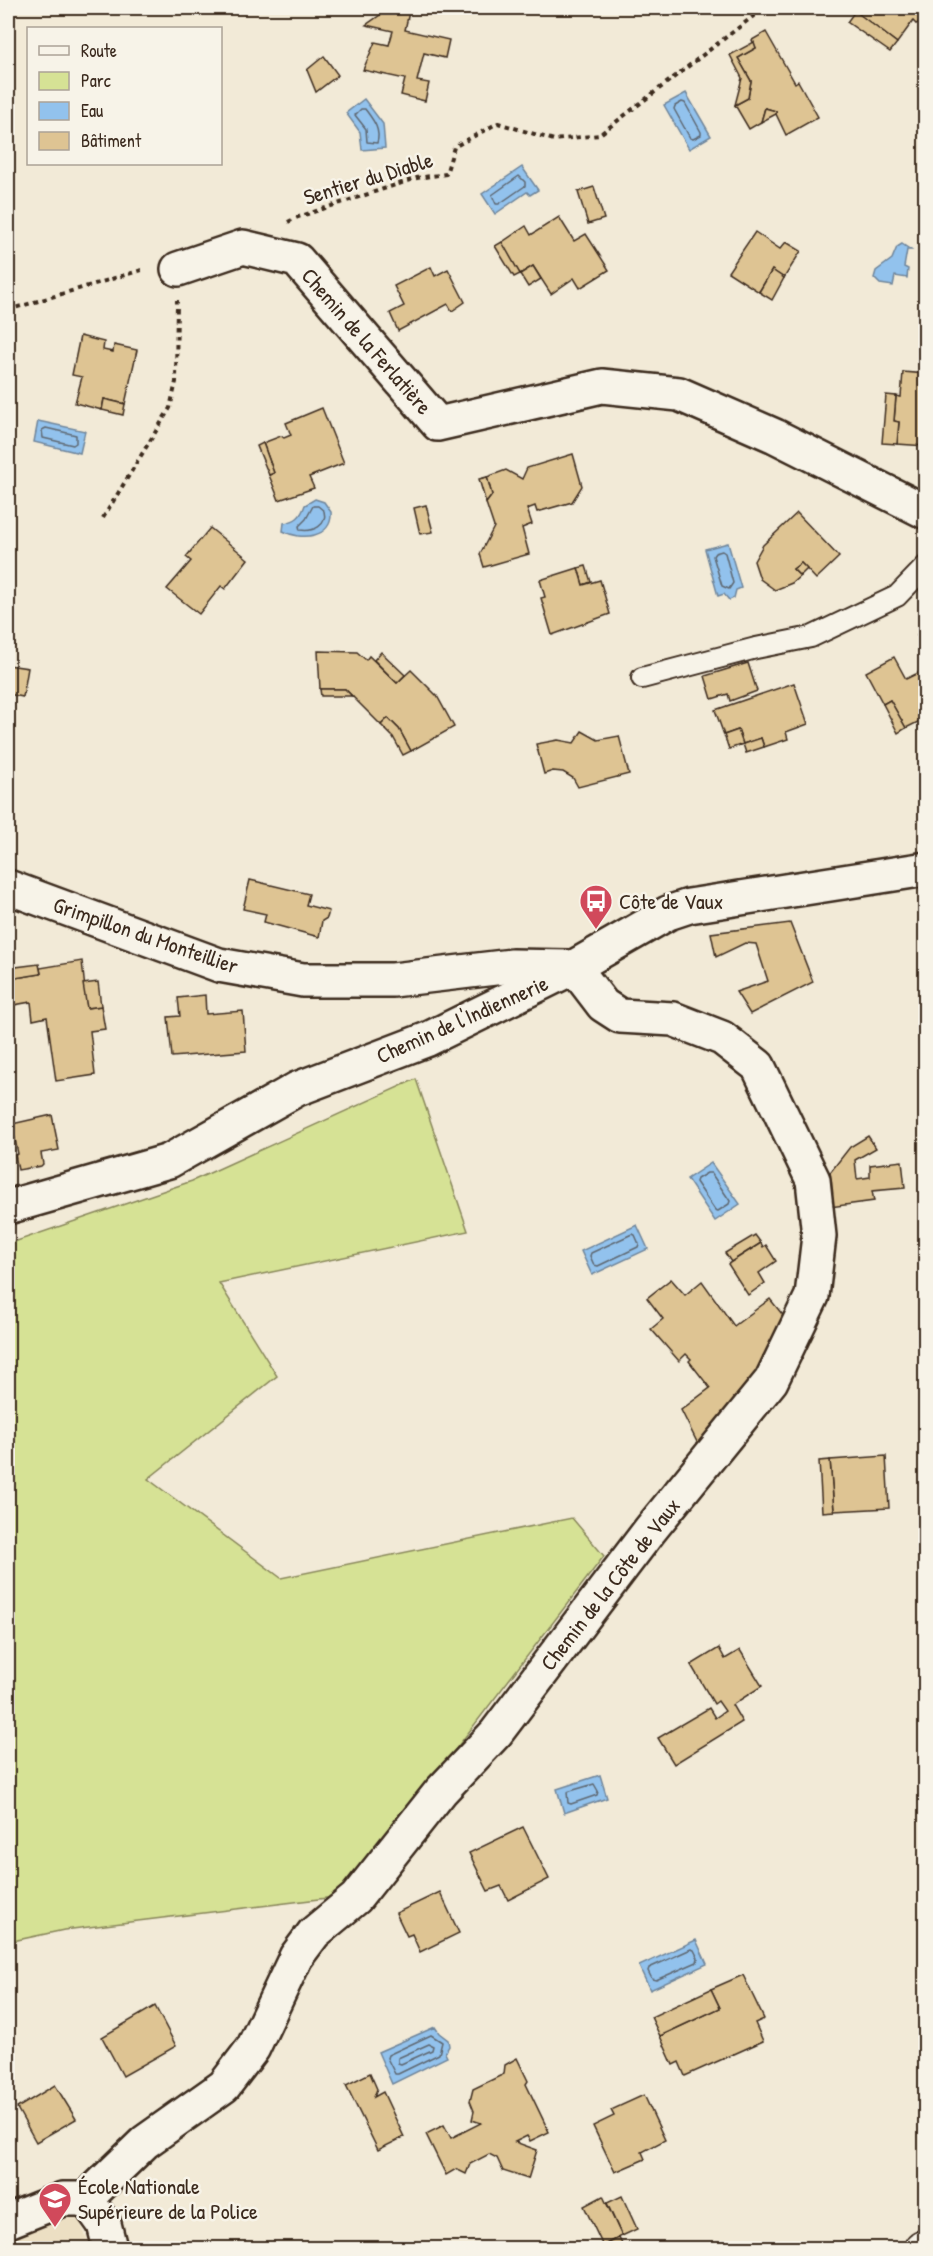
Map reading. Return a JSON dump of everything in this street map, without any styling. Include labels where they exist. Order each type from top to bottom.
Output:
[{"type":"street","points":[[178,269],[243,247]]},
{"type":"street","name":"Chemin de la Ferlatière","points":[[243,247],[297,260],[438,424],[602,386],[679,394],[775,436],[926,512]]},
{"type":"street","name":"Chemin de l'Indiennerie","points":[[8,1208],[169,1161],[297,1089],[428,1039],[574,968],[668,913],[689,906],[926,869]]},
{"type":"street","name":"Grimpillon du Monteillier","points":[[8,887],[219,965],[303,980],[393,980],[512,966],[574,968]]},
{"type":"street","name":"Chemin de la Côte de Vaux","points":[[86,2199],[145,2142],[224,2086],[253,2048],[296,1957],[314,1933],[356,1898],[441,1791],[496,1733],[650,1530],[771,1381],[812,1296],[819,1236],[813,1180],[758,1066],[722,1038],[673,1019],[620,1016],[603,1005],[574,968]]},
{"type":"street","points":[[8,2221],[63,2199],[86,2199],[104,2224],[110,2248]]},
{"type":"lane","points":[[642,678],[756,648],[811,638],[897,596],[926,566]]},
{"type":"path","name":"Sentier du Diable","points":[[243,247],[298,217],[417,178],[446,174],[454,147],[498,123],[554,140],[599,135],[764,8]]},
{"type":"path","points":[[8,310],[144,269],[178,269],[175,331],[176,382],[170,408],[103,518]]},
{"type":"shaded area","name":"École Nationale Supérieure de la Police","points":[[78,2218],[91,2248],[8,2248],[8,2237],[49,2219]]},
{"type":"green space","points":[[416,1079],[468,1231],[219,1283],[277,1376],[148,1479],[281,1578],[572,1518],[604,1556],[343,1896],[64,1930],[8,1942],[8,1244],[192,1181]]},
{"type":"water","points":[[686,93],[711,136],[689,149],[664,105]]},
{"type":"water","points":[[364,99],[383,124],[385,148],[362,150],[360,132],[346,113]]},
{"type":"water","points":[[522,167],[538,190],[530,195],[527,192],[495,214],[482,194]]},
{"type":"water","points":[[902,244],[911,250],[907,250],[904,267],[908,269],[907,278],[895,276],[893,286],[880,284],[874,278],[876,271],[892,259],[897,247]]},
{"type":"water","points":[[38,421],[85,431],[80,453],[34,442]]},
{"type":"water","points":[[315,499],[324,502],[331,512],[327,527],[321,532],[307,536],[298,536],[283,531],[284,523],[298,518],[305,505]]},
{"type":"water","points":[[728,543],[741,588],[736,590],[734,598],[729,600],[724,594],[718,596],[705,549]]},
{"type":"water","points":[[711,1163],[740,1204],[715,1221],[687,1179]]},
{"type":"water","points":[[637,1225],[648,1249],[592,1275],[581,1251]]},
{"type":"water","points":[[600,1775],[607,1798],[564,1813],[557,1789]]},
{"type":"water","points":[[696,1940],[707,1964],[650,1990],[639,1966]]},
{"type":"water","points":[[435,2027],[448,2040],[449,2046],[445,2053],[447,2057],[392,2084],[378,2052]]},
{"type":"building","points":[[390,8],[405,8],[409,12],[405,30],[449,40],[445,58],[424,53],[417,81],[429,83],[425,101],[401,95],[405,79],[363,70],[375,42],[389,45],[393,31],[366,25]]},
{"type":"building","points":[[850,8],[917,8],[920,10],[926,8],[926,20],[916,24],[913,21],[897,43]]},
{"type":"building","points":[[855,11],[897,43],[890,52],[847,22]]},
{"type":"building","points":[[766,32],[795,83],[798,81],[818,117],[786,135],[776,111],[765,108],[761,122],[749,129],[735,105],[748,98],[751,81],[738,58],[756,48],[752,40]]},
{"type":"building","points":[[754,42],[756,48],[738,58],[751,81],[748,98],[735,105],[742,78],[730,55]]},
{"type":"building","points":[[324,56],[338,75],[316,92],[307,70]]},
{"type":"building","points":[[765,108],[776,111],[776,114],[761,122]]},
{"type":"building","points":[[594,187],[604,219],[588,224],[578,192]]},
{"type":"building","points":[[559,217],[574,241],[586,234],[609,270],[580,288],[574,278],[551,294],[533,266],[520,274],[501,243],[526,226],[531,235]]},
{"type":"building","points":[[755,232],[780,249],[786,242],[801,251],[784,278],[772,270],[759,292],[728,272]]},
{"type":"building","points":[[502,242],[520,274],[514,277],[495,246]]},
{"type":"building","points":[[533,266],[541,279],[528,287],[520,274]]},
{"type":"building","points":[[431,267],[435,276],[448,269],[465,302],[452,311],[448,304],[398,331],[390,313],[404,306],[394,286]]},
{"type":"building","points":[[772,270],[784,278],[772,300],[759,292]]},
{"type":"building","points":[[80,336],[104,342],[103,350],[113,352],[114,345],[137,350],[125,404],[104,399],[102,410],[75,403],[82,377],[72,375]]},
{"type":"building","points":[[903,372],[926,374],[926,446],[897,444],[899,422],[894,421],[896,396],[901,397]]},
{"type":"building","points":[[886,395],[896,396],[894,421],[899,422],[897,444],[882,443]]},
{"type":"building","points":[[104,399],[125,404],[123,415],[102,410]]},
{"type":"building","points":[[322,408],[344,463],[309,477],[314,488],[279,500],[269,475],[274,473],[263,443],[291,435],[286,423]]},
{"type":"building","points":[[263,443],[274,473],[269,475],[257,446]]},
{"type":"building","points":[[573,454],[582,486],[572,502],[537,512],[535,506],[527,509],[532,524],[522,528],[529,554],[484,567],[480,554],[494,527],[486,503],[492,495],[487,477],[506,470],[522,479],[527,468]]},
{"type":"building","points":[[487,477],[492,495],[486,503],[479,479]]},
{"type":"building","points":[[426,505],[433,532],[420,534],[414,508]]},
{"type":"building","points":[[797,513],[839,557],[816,579],[801,563],[793,569],[800,576],[792,583],[775,590],[760,579],[754,561],[763,545]]},
{"type":"building","points":[[210,528],[248,559],[225,589],[221,586],[199,614],[167,589],[191,561],[186,557]]},
{"type":"building","points":[[801,563],[807,569],[800,576],[793,569]]},
{"type":"building","points":[[586,566],[591,582],[583,585],[578,568]]},
{"type":"building","points":[[578,568],[583,585],[600,580],[610,614],[552,635],[541,598],[545,597],[540,580]]},
{"type":"building","points":[[926,631],[926,652],[917,635]]},
{"type":"building","points":[[318,651],[357,652],[366,660],[369,656],[397,683],[411,670],[437,696],[454,727],[411,751],[399,729],[388,718],[381,725],[345,689],[320,689]]},
{"type":"building","points":[[381,652],[405,675],[397,683],[374,660]]},
{"type":"building","points":[[894,657],[906,679],[926,669],[926,718],[906,728],[890,700],[883,704],[866,672]]},
{"type":"building","points":[[748,663],[757,691],[730,701],[728,694],[712,699],[705,676]]},
{"type":"building","points":[[8,665],[28,668],[23,697],[8,694]]},
{"type":"building","points":[[794,683],[808,724],[786,732],[788,739],[764,747],[761,738],[743,744],[738,730],[724,735],[715,710]]},
{"type":"building","points":[[320,689],[345,689],[352,696],[321,696]]},
{"type":"building","points":[[890,700],[906,728],[898,733],[883,704]]},
{"type":"building","points":[[388,718],[399,729],[411,751],[403,755],[393,737],[381,725]]},
{"type":"building","points":[[738,730],[743,744],[729,749],[724,735]]},
{"type":"building","points":[[582,731],[598,740],[619,736],[629,774],[578,787],[573,778],[563,772],[553,771],[544,774],[536,744],[558,740],[574,743]]},
{"type":"building","points":[[761,738],[764,747],[746,753],[743,744]]},
{"type":"building","points":[[250,880],[309,894],[306,905],[329,911],[327,918],[322,921],[319,937],[264,922],[266,914],[243,909]]},
{"type":"building","points":[[790,923],[813,982],[750,1014],[736,992],[768,981],[756,944],[745,943],[716,957],[711,933]]},
{"type":"building","points":[[82,961],[87,1008],[101,1006],[105,1029],[90,1031],[95,1075],[56,1081],[47,1017],[33,1020],[31,1002],[8,1006],[8,972],[9,979],[41,974],[40,968]]},
{"type":"building","points":[[39,964],[41,974],[9,979],[8,968]]},
{"type":"building","points":[[98,982],[101,1006],[87,1008],[83,984]]},
{"type":"building","points":[[205,995],[206,1014],[243,1011],[246,1051],[172,1057],[168,1017],[180,1016],[178,998]]},
{"type":"building","points":[[52,1115],[59,1150],[41,1153],[43,1164],[41,1166],[18,1170],[15,1155],[18,1154],[12,1124]]},
{"type":"building","points":[[868,1136],[876,1148],[855,1160],[857,1179],[870,1177],[870,1165],[902,1161],[905,1188],[872,1191],[874,1201],[830,1207],[825,1179],[850,1147]]},
{"type":"building","points":[[755,1235],[761,1243],[731,1262],[725,1253]]},
{"type":"building","points":[[761,1243],[763,1247],[766,1245],[776,1261],[759,1273],[765,1283],[748,1295],[728,1264]]},
{"type":"building","points":[[671,1279],[685,1295],[702,1281],[734,1326],[770,1299],[790,1324],[702,1452],[681,1410],[710,1388],[686,1354],[679,1361],[651,1329],[663,1319],[647,1298]]},
{"type":"building","points":[[886,1456],[889,1508],[834,1511],[830,1460]]},
{"type":"building","points":[[830,1460],[834,1511],[822,1512],[819,1461]]},
{"type":"building","points":[[719,1648],[725,1659],[740,1650],[762,1686],[732,1705],[742,1722],[674,1764],[658,1738],[709,1708],[715,1718],[725,1711],[718,1701],[714,1704],[691,1665]]},
{"type":"building","points":[[523,1827],[549,1879],[508,1900],[501,1886],[488,1891],[469,1853]]},
{"type":"building","points":[[440,1892],[459,1933],[420,1952],[412,1934],[407,1936],[396,1913]]},
{"type":"building","points":[[743,1975],[764,2019],[755,2023],[763,2041],[685,2076],[679,2062],[673,2065],[660,2036],[720,2008],[711,1989]]},
{"type":"building","points":[[711,1989],[720,2008],[660,2036],[651,2017]]},
{"type":"building","points":[[155,2006],[176,2046],[123,2076],[102,2037]]},
{"type":"building","points":[[517,2058],[528,2081],[526,2084],[549,2132],[530,2141],[527,2136],[515,2142],[537,2150],[528,2179],[503,2171],[497,2158],[489,2154],[470,2164],[466,2174],[456,2169],[446,2175],[426,2134],[444,2125],[451,2138],[481,2123],[472,2120],[474,2111],[470,2101],[473,2089],[504,2074],[505,2065]]},
{"type":"building","points":[[370,2073],[377,2089],[374,2097],[383,2092],[404,2137],[378,2150],[346,2085]]},
{"type":"building","points":[[55,2085],[76,2119],[36,2142],[17,2108]]},
{"type":"building","points":[[644,2095],[665,2140],[642,2152],[645,2159],[615,2172],[593,2126],[614,2116],[611,2110]]},
{"type":"building","points":[[603,2196],[622,2236],[603,2246],[584,2206]]},
{"type":"building","points":[[622,2196],[637,2229],[622,2236],[607,2203]]},
{"type":"building","points":[[619,2238],[624,2248],[598,2248],[603,2246]]},
{"type":"place","name":"Côte de Vaux","points":[[596,930]]},
{"type":"place","name":"École Nationale Supérieure de la Police","points":[[55,2228]]}]
